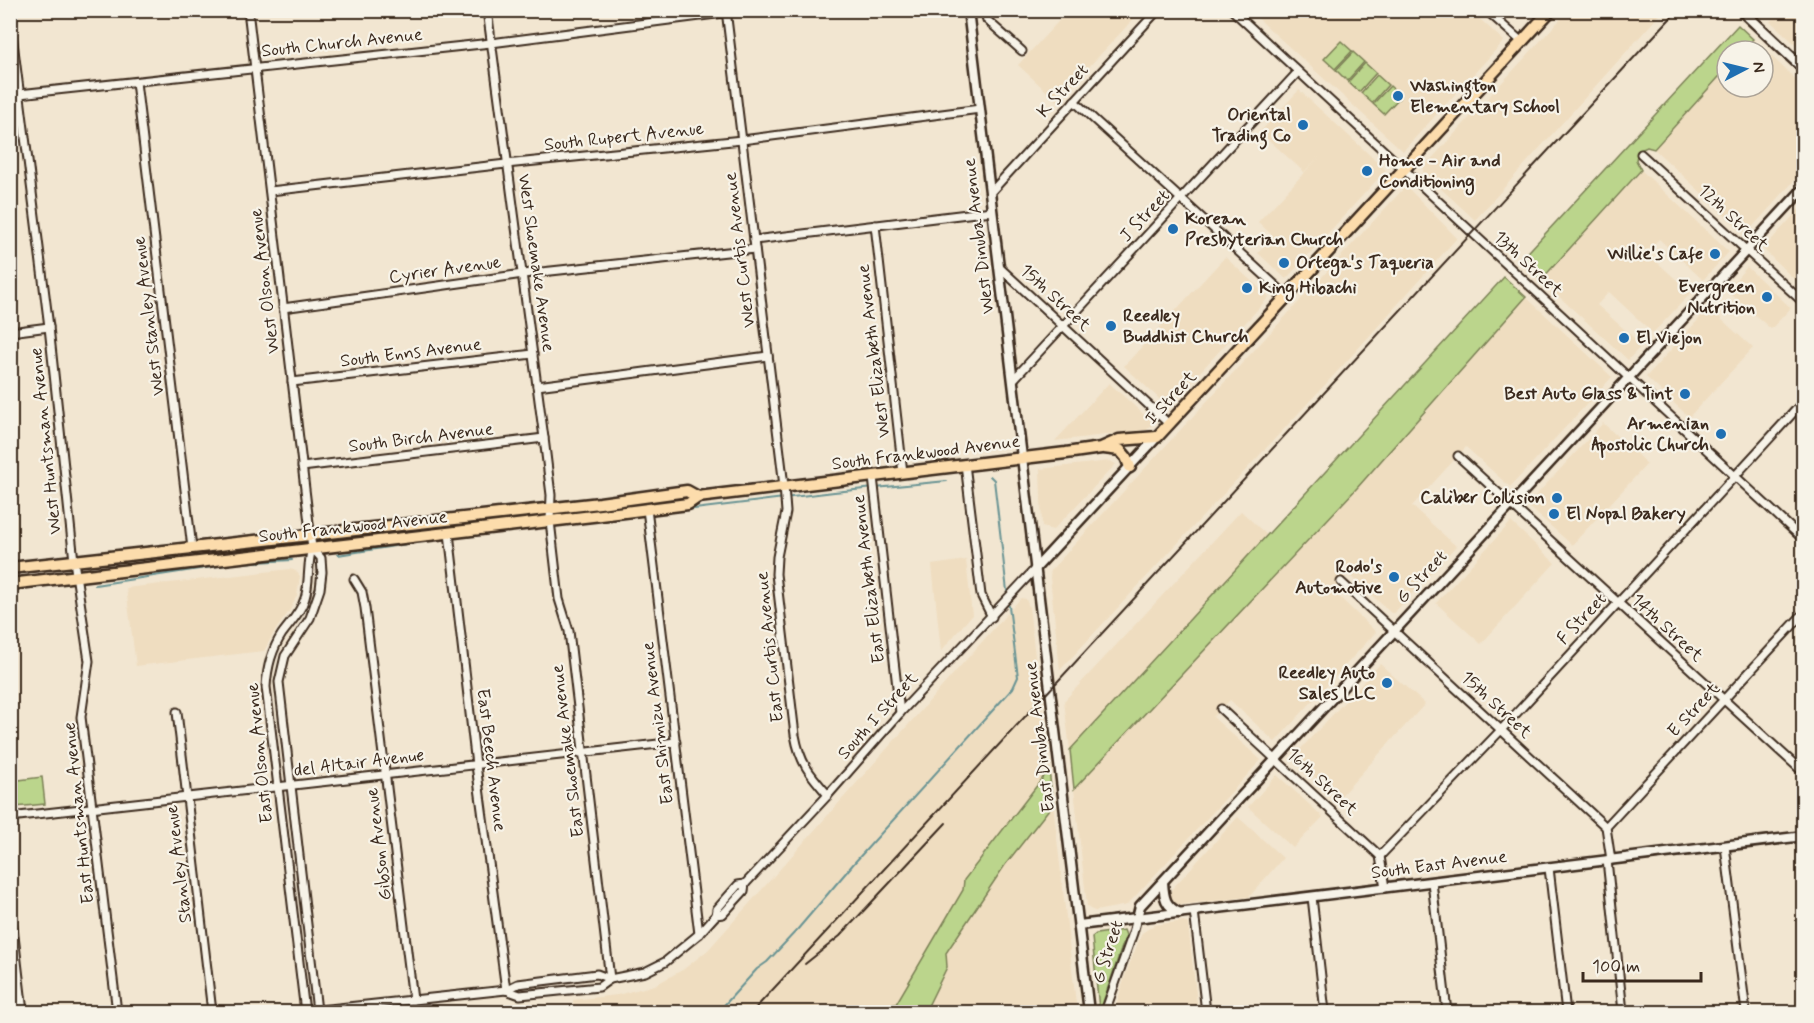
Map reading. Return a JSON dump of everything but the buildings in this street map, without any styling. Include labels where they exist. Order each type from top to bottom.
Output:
[{"type":"main road","name":"I Street","points":[[1157,437],[1551,10]]},
{"type":"main road","points":[[1741,10],[1803,69]]},
{"type":"main road","name":"South Frankwood Avenue","points":[[10,584],[688,504],[698,497],[1101,448],[1119,440],[1157,437]]},
{"type":"main road","points":[[1101,448],[1120,450],[1130,467]]},
{"type":"main road","name":"South Frankwood Avenue","points":[[10,568],[687,491],[698,497]]},
{"type":"street","name":"West Olson Avenue","points":[[248,10],[312,548]]},
{"type":"street","name":"West Shoemake Avenue","points":[[487,10],[544,438],[550,521]]},
{"type":"street","name":"South Church Avenue","points":[[10,95],[491,43],[747,10]]},
{"type":"street","name":"West Dinuba Avenue","points":[[968,10],[1022,458]]},
{"type":"street","name":"K Street","points":[[990,193],[1158,10]]},
{"type":"street","name":"13th Street","points":[[1232,10],[1803,540]]},
{"type":"street","points":[[1486,10],[1522,42]]},
{"type":"street","name":"West Curtis Avenue","points":[[726,12],[784,486]]},
{"type":"street","points":[[984,12],[987,20],[1022,51]]},
{"type":"street","name":"West Huntsman Avenue","points":[[10,18],[49,327],[76,575]]},
{"type":"street","name":"J Street","points":[[1013,380],[1298,72]]},
{"type":"street","name":"West Stanley Avenue","points":[[136,82],[192,548]]},
{"type":"street","points":[[1074,101],[1287,296]]},
{"type":"street","name":"South Rupert Avenue","points":[[270,191],[742,140],[980,109]]},
{"type":"street","name":"12th Street","points":[[1641,154],[1803,303]]},
{"type":"street","name":"G Street","points":[[1105,1012],[1133,933],[1140,906],[1803,188]]},
{"type":"street","points":[[754,240],[992,211]]},
{"type":"street","name":"West Elizabeth Avenue","points":[[875,225],[903,473]]},
{"type":"street","name":"Cyrier Avenue","points":[[283,308],[523,274],[755,249]]},
{"type":"street","name":"15th Street","points":[[999,267],[1169,424]]},
{"type":"street","points":[[10,332],[49,327]]},
{"type":"street","name":"South Enns Avenue","points":[[292,382],[533,354]]},
{"type":"street","points":[[537,386],[768,356]]},
{"type":"street","name":"F Street","points":[[1380,856],[1501,730],[1803,401]]},
{"type":"street","name":"I Street","points":[[1035,569],[1157,437]]},
{"type":"street","name":"South Birch Avenue","points":[[302,467],[544,438]]},
{"type":"street","name":"14th Street","points":[[1458,456],[1803,773]]},
{"type":"street","name":"East Dinuba Avenue","points":[[1022,458],[1089,1012]]},
{"type":"street","points":[[965,464],[981,595],[992,617]]},
{"type":"street","name":"East Elizabeth Avenue","points":[[873,477],[900,713]]},
{"type":"street","name":"East Curtis Avenue","points":[[784,486],[786,512],[776,574],[795,735],[799,756],[810,774],[828,795]]},
{"type":"street","name":"East Shimizu Avenue","points":[[647,509],[699,934]]},
{"type":"street","name":"East Shoemake Avenue","points":[[550,521],[559,599],[569,631],[610,979]]},
{"type":"street","name":"East Beech Avenue","points":[[449,533],[476,765],[506,990]]},
{"type":"street","name":"East Olson Avenue","points":[[312,548],[321,558],[320,589],[310,618],[285,656],[279,682],[317,1011]]},
{"type":"street","name":"East Olson Avenue","points":[[303,1012],[267,699],[267,673],[274,648],[304,601],[310,578],[309,558],[312,548]]},
{"type":"street","name":"South I Street","points":[[610,979],[645,972],[665,962],[699,934],[717,915],[717,909],[738,885],[745,884],[1035,569]]},
{"type":"street","name":"East Huntsman Avenue","points":[[76,575],[89,662],[81,717],[117,1012]]},
{"type":"street","name":"Gibson Avenue","points":[[354,579],[362,592],[365,609],[413,1000]]},
{"type":"street","name":"15th Street","points":[[1341,582],[1606,827]]},
{"type":"street","name":"E Street","points":[[1606,827],[1803,613]]},
{"type":"street","name":"16th Street","points":[[1221,709],[1380,856]]},
{"type":"street","name":"Stanley Avenue","points":[[177,712],[212,1012]]},
{"type":"street","name":"del Altair Avenue","points":[[10,818],[676,742]]},
{"type":"street","points":[[1606,827],[1623,1012]]},
{"type":"street","name":"South East Avenue","points":[[1079,925],[1803,836]]},
{"type":"street","points":[[1725,846],[1746,1012]]},
{"type":"street","points":[[1380,856],[1385,888]]},
{"type":"street","points":[[1549,868],[1566,1012]]},
{"type":"street","points":[[1162,882],[1167,904],[1181,913]]},
{"type":"street","points":[[1431,882],[1447,1012]]},
{"type":"street","points":[[1312,897],[1325,1012]]},
{"type":"street","points":[[10,902],[23,1012]]},
{"type":"street","points":[[1194,911],[1206,1012]]},
{"type":"street","points":[[303,1012],[506,990],[518,984],[597,974],[610,979]]},
{"type":"street","points":[[506,990],[520,995],[599,987],[610,979]]},
{"type":"shaded area","points":[[1068,11],[1141,11],[1057,101],[1018,65]]},
{"type":"shaded area","name":"Washington Elementary School","points":[[1250,11],[1471,11],[1504,41],[1403,151]]},
{"type":"shaded area","points":[[1568,11],[1663,11],[1475,220],[1423,172],[1423,168]]},
{"type":"shaded area","points":[[1780,11],[1803,11],[1803,51],[1770,21]]},
{"type":"shaded area","points":[[1775,60],[1803,86],[1803,171],[1746,234],[1654,149],[1715,81],[1715,99],[1775,99]]},
{"type":"shaded area","points":[[1299,90],[1386,170],[1286,279],[1258,253],[1273,236],[1258,222],[1318,158],[1304,172],[1260,132]]},
{"type":"shaded area","points":[[1641,170],[1729,252],[1703,280],[1659,239],[1646,252],[1691,293],[1653,333],[1609,292],[1597,305],[1642,345],[1628,360],[1541,280]]},
{"type":"shaded area","points":[[1405,187],[1457,238],[1346,362],[1060,670],[1051,570]]},
{"type":"shaded area","points":[[1803,205],[1803,288],[1763,249]]},
{"type":"shaded area","points":[[1225,257],[1269,297],[1168,407],[1124,366]]},
{"type":"shaded area","points":[[1747,267],[1791,308],[1771,329],[1726,290]]},
{"type":"shaded area","points":[[1526,297],[1612,377],[1510,487],[1466,447],[1412,506],[1456,546],[1394,613],[1391,613],[1349,574],[1333,591],[1376,632],[1275,742],[1230,700],[1213,717],[1261,760],[1127,905],[1095,911],[1090,909],[1087,906],[1074,789],[1427,410]]},
{"type":"shaded area","points":[[1709,308],[1753,348],[1689,417],[1646,377]]},
{"type":"shaded area","points":[[1109,383],[1153,423],[1147,430],[1055,441]]},
{"type":"shaded area","points":[[1603,423],[1647,464],[1572,545],[1527,505]]},
{"type":"shaded area","points":[[1110,461],[1116,464],[1053,530],[1042,527],[1040,469]]},
{"type":"shaded area","points":[[1241,511],[1268,536],[1070,750],[1064,701]]},
{"type":"shaded area","points":[[1511,522],[1555,563],[1481,644],[1436,603]]},
{"type":"shaded area","points":[[966,560],[972,615],[941,651],[932,565]]},
{"type":"shaded area","points":[[290,569],[296,571],[300,576],[297,595],[264,651],[136,666],[126,588]]},
{"type":"shaded area","points":[[1021,598],[1026,599],[1029,607],[1049,770],[964,880],[963,890],[896,1004],[888,1006],[885,1012],[574,1012],[573,1000],[617,995],[655,985],[684,969],[708,950]]},
{"type":"shaded area","points":[[1380,664],[1425,704],[1338,799],[1293,757]]},
{"type":"shaded area","points":[[1277,775],[1323,817],[1293,848],[1248,807]]},
{"type":"shaded area","points":[[1053,804],[1077,1012],[925,1012],[947,967],[946,954],[1005,865]]},
{"type":"shaded area","points":[[1238,817],[1283,858],[1249,897],[1180,905],[1169,901],[1168,895],[1171,890]]},
{"type":"shaded area","points":[[1184,921],[1188,924],[1198,1012],[1114,1012],[1142,933],[1154,925]]},
{"type":"green space","points":[[1738,25],[1753,39],[1725,39]]},
{"type":"green space","points":[[1341,41],[1352,51],[1335,69],[1324,59]]},
{"type":"green space","points":[[1715,50],[1715,81],[1654,149],[1647,147],[1638,151],[1636,160],[1641,170],[1541,280],[1520,261]]},
{"type":"green space","points":[[1353,52],[1364,62],[1347,81],[1336,70]]},
{"type":"green space","points":[[1365,63],[1376,73],[1359,92],[1348,82]]},
{"type":"green space","points":[[1377,75],[1388,85],[1372,103],[1361,93]]},
{"type":"green space","points":[[1390,86],[1401,96],[1384,114],[1373,104]]},
{"type":"green space","points":[[1504,277],[1526,297],[1357,488],[1074,789],[1070,750]]},
{"type":"green space","points":[[1049,770],[1053,804],[1005,865],[946,953],[947,967],[925,1012],[885,1012],[888,1005],[896,1004],[963,890],[964,880]]},
{"type":"green space","points":[[42,777],[45,804],[15,807],[11,805],[11,781]]},
{"type":"green space","points":[[1124,930],[1126,935],[1099,1009],[1092,937],[1096,934]]},
{"type":"waterway","points":[[990,476],[994,480],[1007,591]]},
{"type":"waterway","points":[[628,517],[947,481]]},
{"type":"waterway","points":[[338,555],[432,540]]},
{"type":"waterway","points":[[95,585],[238,563],[292,560]]},
{"type":"waterway","points":[[718,1012],[797,930],[855,862],[1013,688],[1018,677],[1009,606]]},
{"type":"railway","points":[[752,1012],[1678,10]]},
{"type":"railway","points":[[805,964],[840,936],[946,823]]},
{"type":"place","name":"Washington Elementary School","points":[[1398,96]]},
{"type":"place","name":"Oriental Trading Co","points":[[1303,125]]},
{"type":"place","name":"Home - Air and Conditioning","points":[[1367,171]]},
{"type":"place","name":"Korean Presbyterian Church","points":[[1173,229]]},
{"type":"place","name":"Willie's Cafe","points":[[1715,254]]},
{"type":"place","name":"Ortega's Taqueria","points":[[1284,263]]},
{"type":"place","name":"King Hibachi","points":[[1247,288]]},
{"type":"place","name":"Evergreen Nutrition","points":[[1767,297]]},
{"type":"place","name":"Reedley Buddhist Church","points":[[1111,326]]},
{"type":"place","name":"El Viejon","points":[[1624,338]]},
{"type":"place","name":"Best Auto Glass & Tint","points":[[1685,394]]},
{"type":"place","name":"Armenian Apostolic Church","points":[[1721,434]]},
{"type":"place","name":"Caliber Collision","points":[[1557,498]]},
{"type":"place","name":"El Nopal Bakery","points":[[1554,514]]},
{"type":"place","name":"Rodo's Automotive","points":[[1394,577]]},
{"type":"place","name":"Reedley Auto Sales LLC","points":[[1387,683]]}]
